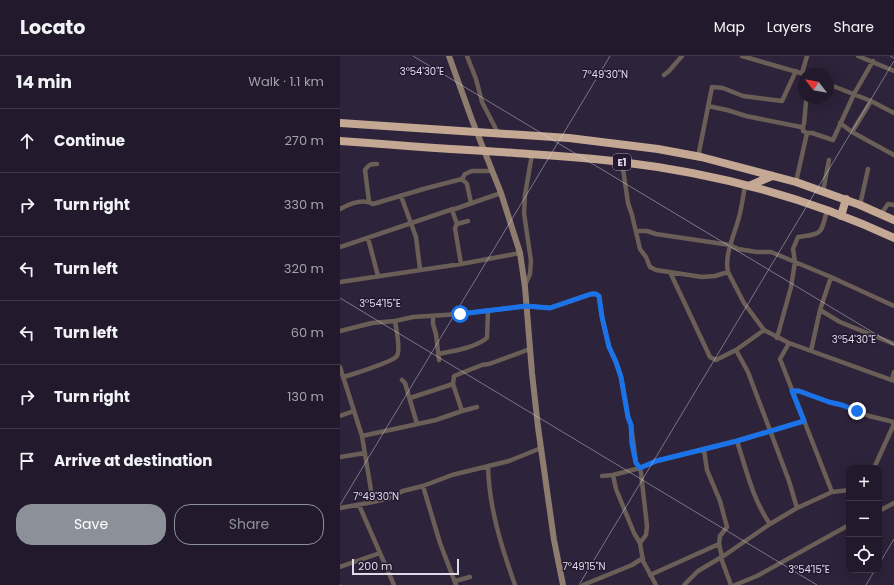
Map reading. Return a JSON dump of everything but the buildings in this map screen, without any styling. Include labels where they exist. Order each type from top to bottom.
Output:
[{"type":"highway","name":"E1","points":[[340,123],[569,138],[658,149],[698,157],[796,182],[846,199],[894,220]]},
{"type":"highway","name":"E1","points":[[340,141],[564,156],[622,162],[699,175],[801,201],[827,210],[894,238]]},
{"type":"highway","points":[[747,186],[772,176]]},
{"type":"highway","points":[[841,216],[846,199]]},
{"type":"main road","points":[[449,56],[472,120],[501,192],[520,252],[525,287],[541,448],[554,540],[563,585]]},
{"type":"street","points":[[467,56],[476,79],[482,102],[498,133]]},
{"type":"street","points":[[698,157],[712,87],[723,88],[743,96],[782,101],[796,71],[742,56]]},
{"type":"street","points":[[804,68],[807,56]]},
{"type":"street","points":[[858,56],[868,58],[873,62],[894,71]]},
{"type":"street","points":[[664,75],[680,57]]},
{"type":"street","points":[[806,104],[803,131],[833,140],[854,94],[873,62]]},
{"type":"street","points":[[834,86],[871,101],[894,113]]},
{"type":"street","points":[[852,132],[871,101]]},
{"type":"street","points":[[708,106],[746,116],[801,127],[803,126]]},
{"type":"street","points":[[840,123],[852,132],[894,155]]},
{"type":"street","points":[[796,182],[807,133]]},
{"type":"street","points":[[525,287],[530,274],[530,261],[524,213],[524,195],[532,154]]},
{"type":"street","points":[[824,191],[829,160]]},
{"type":"street","points":[[622,162],[628,203],[640,249],[646,257],[650,267],[656,270],[702,278],[728,272]]},
{"type":"street","points":[[369,202],[365,170],[372,164],[378,164]]},
{"type":"street","points":[[340,209],[350,204],[369,202],[373,204],[462,179],[465,174],[472,171],[491,168]]},
{"type":"street","points":[[860,205],[868,169]]},
{"type":"street","points":[[462,179],[467,184],[471,203]]},
{"type":"street","points":[[747,186],[730,245],[728,272],[744,303],[764,330],[789,343],[893,380],[894,372]]},
{"type":"street","points":[[340,247],[501,192]]},
{"type":"street","points":[[401,196],[406,214],[416,237],[420,269]]},
{"type":"street","points":[[881,214],[888,204],[894,205]]},
{"type":"street","points":[[453,209],[452,210],[457,224],[455,228],[461,264]]},
{"type":"street","points":[[777,338],[791,288],[795,262],[793,249],[798,237],[814,236],[819,233],[822,229],[827,210]]},
{"type":"street","points":[[457,224],[468,222]]},
{"type":"street","points":[[636,231],[647,231],[656,234],[730,245],[738,250],[771,252],[831,277],[894,306]]},
{"type":"street","points":[[368,238],[378,276]]},
{"type":"street","points":[[340,282],[461,264],[520,252]]},
{"type":"street","points":[[670,272],[710,357],[716,360],[736,350],[764,330]]},
{"type":"street","points":[[811,351],[820,310],[831,277]]},
{"type":"street","points":[[340,331],[372,323],[395,321],[414,317],[488,311],[526,306],[550,308],[591,294],[596,294],[599,296],[609,347],[621,377],[628,417],[631,425],[632,444],[636,463],[640,468],[648,526],[646,535],[640,543]]},
{"type":"street","points":[[820,310],[840,322],[894,344]]},
{"type":"street","points":[[438,354],[477,344],[487,338],[488,311]]},
{"type":"street","points":[[433,316],[439,360]]},
{"type":"street","points":[[344,377],[390,360],[397,355],[398,349],[395,321]]},
{"type":"street","points":[[789,343],[780,359],[832,492]]},
{"type":"street","points":[[462,411],[453,384],[454,376],[530,349]]},
{"type":"street","points":[[736,350],[748,372],[789,481],[797,508]]},
{"type":"street","points":[[340,367],[362,436],[373,502]]},
{"type":"street","points":[[402,380],[405,383],[417,424]]},
{"type":"street","points":[[410,398],[453,384]]},
{"type":"street","points":[[792,391],[799,391],[842,405],[869,416],[894,423],[875,465]]},
{"type":"street","points":[[362,436],[436,420],[462,411],[477,408]]},
{"type":"street","points":[[340,416],[354,412]]},
{"type":"street","points":[[602,476],[613,475],[640,468],[656,461],[704,450],[804,421]]},
{"type":"street","points":[[737,441],[749,479],[762,512],[770,524]]},
{"type":"street","points":[[340,508],[389,498],[403,491],[424,486],[452,475],[509,461],[541,448]]},
{"type":"street","points":[[704,450],[707,470],[720,501],[727,524],[727,527],[720,536],[719,544],[732,585]]},
{"type":"street","points":[[340,457],[365,453]]},
{"type":"street","points":[[488,466],[488,478],[494,521],[514,585]]},
{"type":"street","points":[[613,475],[616,489],[640,543],[643,558],[650,575],[656,585]]},
{"type":"street","points":[[424,486],[440,542],[456,583],[470,577]]},
{"type":"street","points":[[684,585],[698,571],[797,508],[832,492],[846,490]]},
{"type":"street","points":[[882,509],[894,503]]},
{"type":"street","points":[[359,505],[394,585]]},
{"type":"street","points":[[736,585],[757,576],[846,527]]},
{"type":"street","points":[[650,575],[719,544]]},
{"type":"street","points":[[340,567],[380,553]]},
{"type":"street","points":[[583,585],[626,568],[643,558]]},
{"type":"route","points":[[460,314],[526,306],[550,308],[591,294],[596,294],[599,296],[609,347],[621,377],[628,417],[631,425],[632,444],[636,463],[640,468],[656,461],[667,460],[770,432],[804,421],[792,391],[799,391],[857,411]]}]
